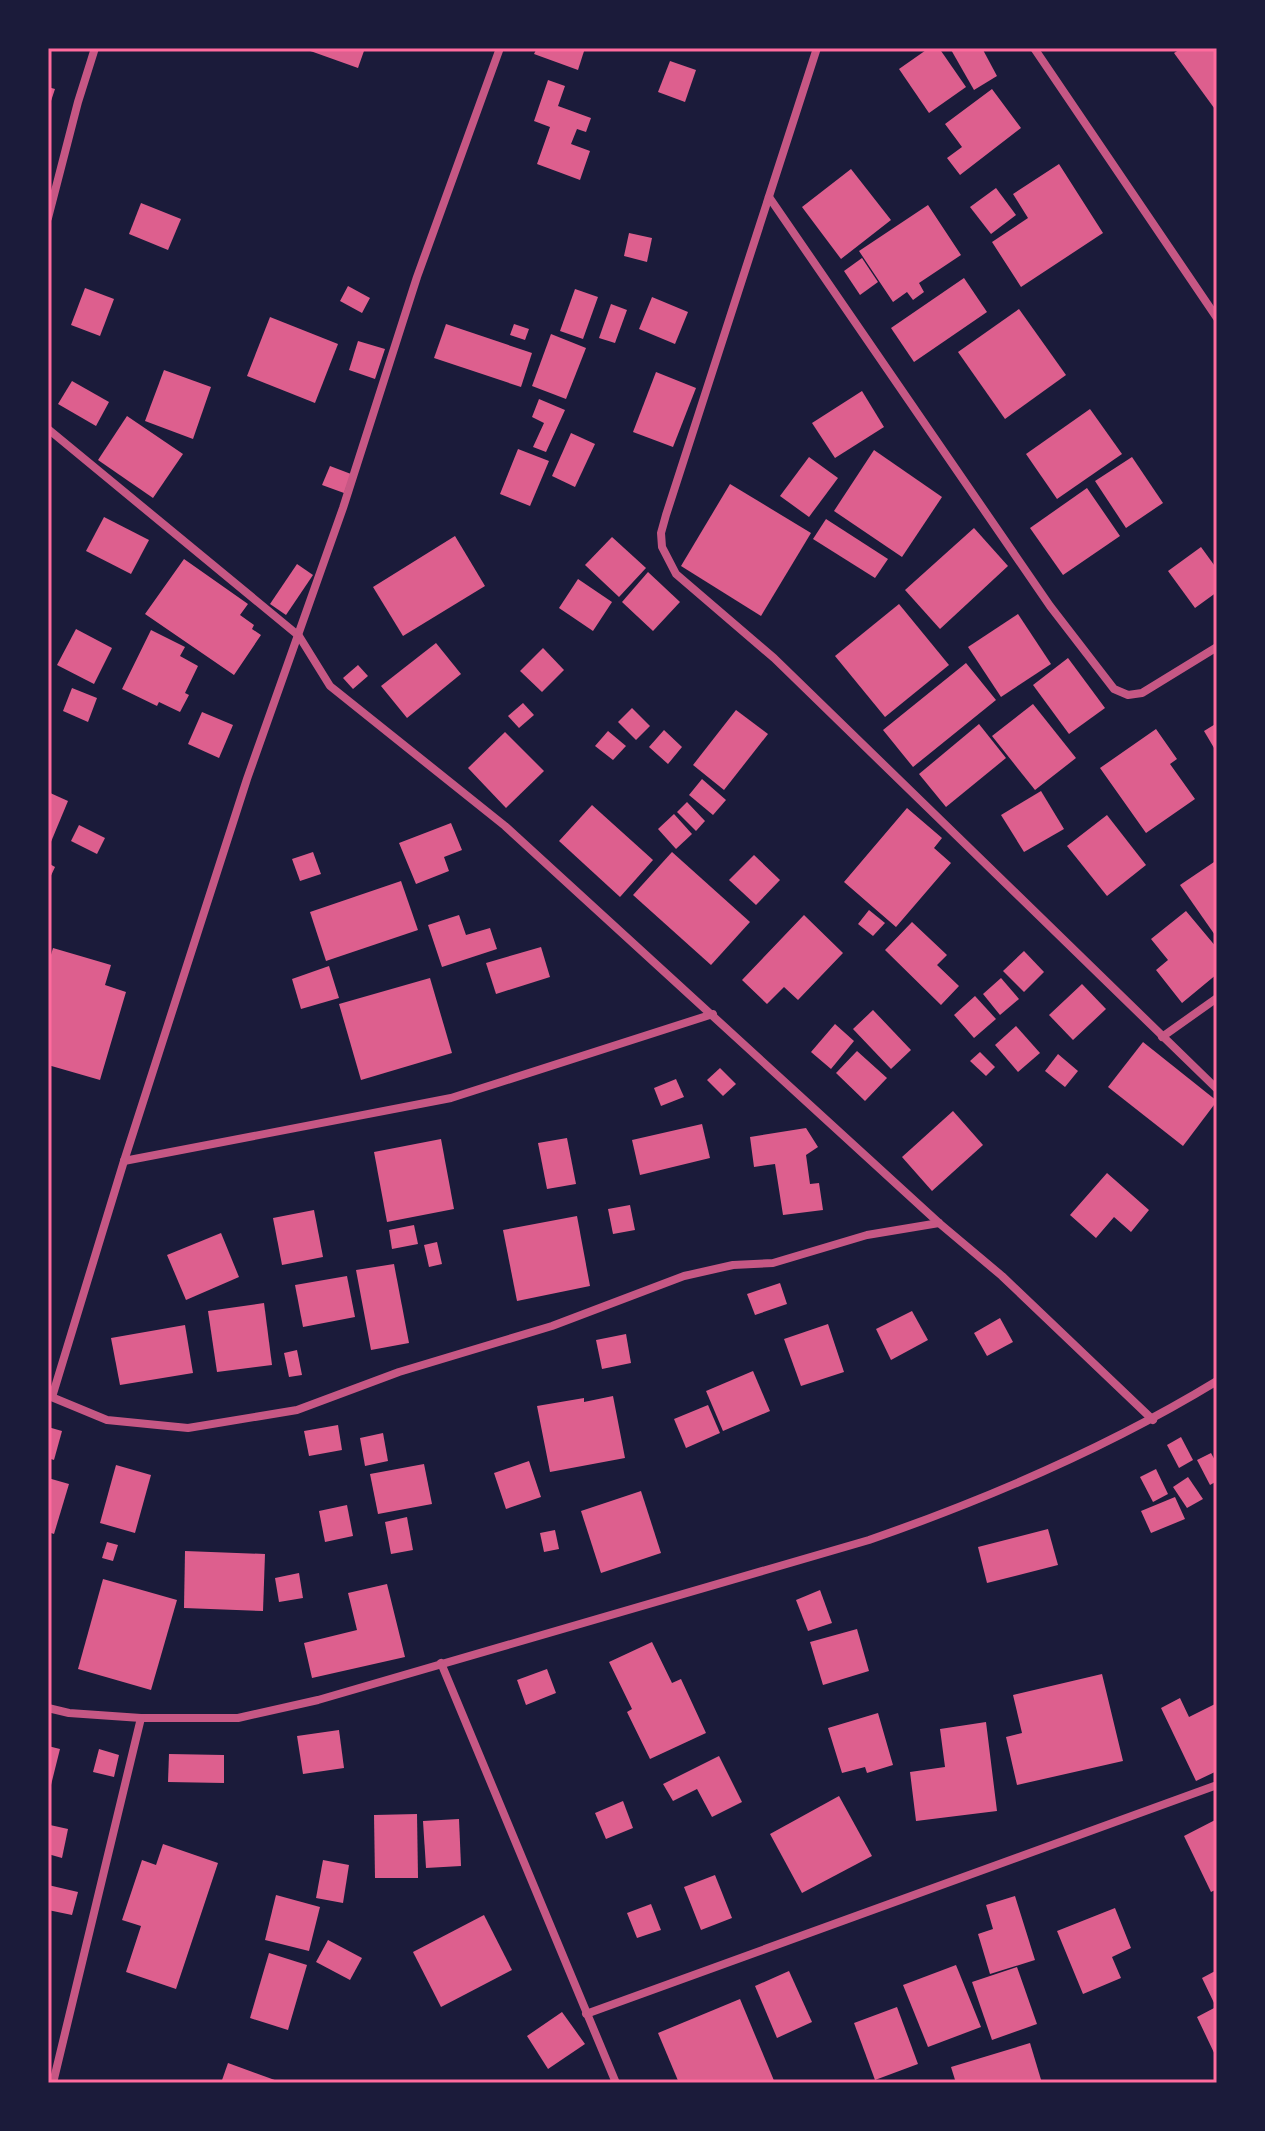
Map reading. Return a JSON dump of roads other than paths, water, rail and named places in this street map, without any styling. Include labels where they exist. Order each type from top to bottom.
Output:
[{"type":"street","points":[[48,218],[95,48]]},
{"type":"street","points":[[500,48],[417,277],[299,636],[247,779],[50,1396],[107,1420],[188,1428],[297,1410],[399,1372],[552,1326],[684,1276],[733,1265],[773,1263],[867,1235],[939,1223]]},
{"type":"street","points":[[817,48],[666,515],[661,533],[666,558],[676,574],[786,669],[1217,1089]]},
{"type":"street","points":[[1034,48],[1217,318]]},
{"type":"street","points":[[769,197],[1050,606],[1114,689],[1128,695],[1142,693],[1217,647]]},
{"type":"street","points":[[48,429],[299,636],[330,686],[505,826],[939,1223],[1002,1276],[1153,1420]]},
{"type":"street","points":[[1162,1037],[1217,998]]},
{"type":"street","points":[[124,1161],[451,1098],[713,1014]]},
{"type":"street","points":[[48,1708],[69,1713],[141,1718],[238,1718],[318,1700],[869,1540],[923,1521],[1051,1469],[1153,1420],[1217,1381]]},
{"type":"street","points":[[441,1663],[616,2083]]},
{"type":"street","points":[[53,2083],[141,1718]]},
{"type":"street","points":[[586,2014],[1217,1785]]}]
